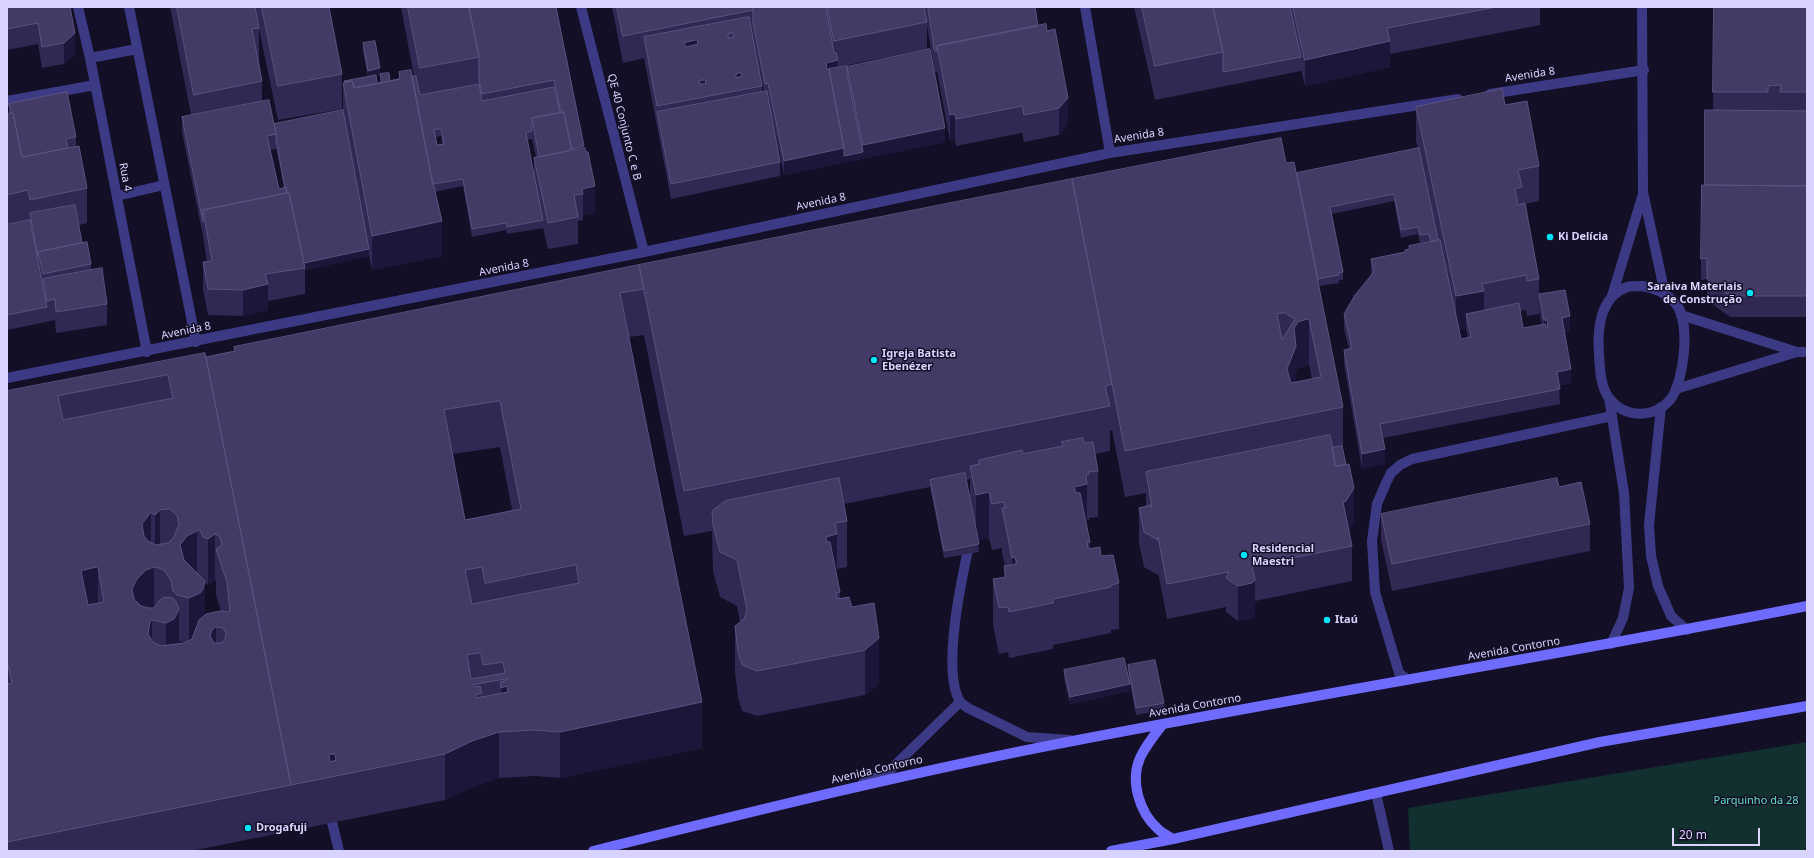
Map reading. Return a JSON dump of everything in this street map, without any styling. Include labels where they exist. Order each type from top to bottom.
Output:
[{"type":"main road","name":"Avenida Contorno","points":[[592,851],[909,774],[1076,740],[1611,644],[1807,606]]},
{"type":"main road","points":[[1111,851],[1173,839],[1600,742],[1807,706]]},
{"type":"main road","points":[[1163,724],[1140,758],[1136,777],[1138,796],[1145,814],[1158,829],[1173,839]]},
{"type":"street","name":"Rua 4","points":[[78,7],[90,58],[147,352]]},
{"type":"street","points":[[129,7],[196,342]]},
{"type":"street","name":"QE 40 Conjunto C e B","points":[[582,7],[644,252]]},
{"type":"street","points":[[1085,7],[1110,153]]},
{"type":"street","points":[[1642,7],[1644,70],[1643,192],[1665,294]]},
{"type":"street","points":[[90,58],[137,49]]},
{"type":"street","name":"Avenida 8","points":[[7,378],[147,352],[644,252],[1110,153],[1644,70]]},
{"type":"street","points":[[7,101],[95,85]]},
{"type":"street","points":[[117,196],[164,185]]},
{"type":"street","points":[[1611,644],[1623,618],[1629,588],[1624,493],[1609,398],[1600,372],[1598,349],[1599,325],[1604,307],[1612,296],[1643,192]]},
{"type":"street","points":[[1609,398],[1627,412],[1637,414],[1649,414],[1661,407],[1670,400],[1676,389],[1682,370],[1684,352],[1684,330],[1681,315],[1677,305],[1665,294],[1654,288],[1642,286],[1628,287],[1612,296]]},
{"type":"street","points":[[1681,315],[1802,352]]},
{"type":"street","points":[[1676,389],[1802,352]]},
{"type":"street","points":[[1661,407],[1649,525],[1651,556],[1658,586],[1671,616],[1687,630]]},
{"type":"street","points":[[1408,680],[1399,673],[1375,592],[1372,541],[1377,504],[1391,473],[1400,465],[1412,459],[1612,416]]},
{"type":"street","points":[[972,532],[960,586],[954,639],[953,666],[956,691],[960,702],[968,708],[1027,737],[1076,740]]},
{"type":"street","points":[[854,787],[887,773],[960,702]]},
{"type":"street","points":[[1376,793],[1389,851]]},
{"type":"street","points":[[326,798],[339,851]]},
{"type":"green space","name":"Parquinho da 28","points":[[1807,742],[1807,851],[1410,851],[1408,808]]},
{"type":"building","points":[[7,7],[70,7],[75,33],[64,43],[42,47],[38,23],[7,29]]},
{"type":"building","points":[[177,7],[255,7],[259,28],[252,29],[262,81],[194,95]]},
{"type":"building","points":[[262,7],[329,7],[342,74],[278,86]]},
{"type":"building","points":[[408,7],[469,7],[479,57],[420,68]]},
{"type":"building","points":[[469,7],[556,7],[584,146],[571,149],[564,112],[561,113],[554,80],[482,94],[479,79],[479,57]]},
{"type":"building","points":[[617,7],[752,7],[753,10],[623,36]]},
{"type":"building","points":[[752,7],[826,7],[834,53],[836,53],[838,60],[826,63],[827,70],[829,69],[844,148],[784,161],[768,83],[765,84],[753,23]]},
{"type":"building","points":[[828,7],[924,7],[927,22],[834,41]]},
{"type":"building","points":[[928,7],[1035,7],[1038,26],[937,46],[937,51],[935,51]]},
{"type":"building","points":[[1142,7],[1213,7],[1223,52],[1155,66]]},
{"type":"building","points":[[1213,7],[1290,7],[1301,57],[1223,72],[1223,52]]},
{"type":"building","points":[[1293,7],[1496,7],[1387,28],[1390,41],[1305,60]]},
{"type":"building","points":[[1714,7],[1807,7],[1807,92],[1780,92],[1781,85],[1768,86],[1768,92],[1713,92]]},
{"type":"building","points":[[749,17],[762,86],[657,106],[644,37]],"holes":[[[733,33],[734,37],[728,38],[728,34]],[[697,40],[698,44],[686,47],[684,43]],[[741,73],[742,76],[736,78],[736,74]],[[705,80],[706,84],[700,84],[699,81]]]},
{"type":"building","points":[[1046,24],[1047,31],[1055,29],[1068,98],[1059,108],[1024,115],[1022,106],[956,119],[955,114],[950,115],[937,46]]},
{"type":"building","points":[[375,41],[380,68],[368,71],[363,43]]},
{"type":"building","points":[[930,49],[945,128],[863,145],[847,67]]},
{"type":"building","points":[[847,66],[847,74],[863,152],[844,156],[844,148],[829,69]]},
{"type":"building","points":[[411,70],[431,174],[442,221],[372,236],[343,83],[352,81],[354,88],[400,79],[399,72]]},
{"type":"building","points":[[389,73],[390,81],[382,82],[380,74]]},
{"type":"building","points":[[376,75],[377,83],[379,83],[354,88],[352,81],[344,81]]},
{"type":"building","points":[[412,76],[416,76],[420,95],[479,84],[482,101],[554,87],[560,113],[532,118],[532,131],[526,133],[543,220],[507,227],[506,223],[472,229],[463,179],[433,184]],"holes":[[[441,129],[444,144],[437,145],[434,130]]]},
{"type":"building","points":[[1502,89],[1505,105],[1527,101],[1539,166],[1518,170],[1522,187],[1515,189],[1518,205],[1525,203],[1539,279],[1527,281],[1526,275],[1482,284],[1484,291],[1456,296],[1416,107]]},
{"type":"building","points":[[767,91],[780,162],[671,184],[657,112]]},
{"type":"building","points":[[67,92],[76,137],[66,139],[68,148],[22,157],[13,113],[11,113],[9,104]]},
{"type":"building","points":[[269,100],[276,134],[267,136],[279,189],[286,187],[287,193],[203,210],[203,222],[182,117]]},
{"type":"building","points":[[343,110],[369,249],[304,263],[289,193],[287,193],[286,187],[285,188],[274,124]]},
{"type":"building","points":[[1705,110],[1807,111],[1807,186],[1705,185]]},
{"type":"building","points":[[564,112],[572,150],[539,157],[532,118]]},
{"type":"building","points":[[13,113],[22,157],[79,146],[87,188],[30,200],[28,190],[7,195],[7,114]]},
{"type":"building","points":[[1281,138],[1286,163],[1294,162],[1343,407],[1125,451],[1072,179]],"holes":[[[1285,313],[1295,319],[1282,340],[1277,314]],[[1309,319],[1321,377],[1291,383],[1287,369],[1296,346],[1294,328],[1298,322]]]},
{"type":"building","points":[[585,148],[586,152],[588,152],[595,186],[582,189],[583,194],[574,195],[578,217],[548,223],[534,158]]},
{"type":"building","points":[[1419,148],[1438,240],[1431,242],[1429,234],[1420,235],[1418,227],[1401,230],[1394,194],[1330,207],[1343,272],[1338,273],[1339,275],[1318,279],[1297,173]]},
{"type":"building","name":"Igreja Batista Ebenézer","points":[[1072,179],[1112,384],[1105,386],[1110,406],[684,491],[639,265]]},
{"type":"building","points":[[1702,185],[1807,186],[1807,296],[1730,296],[1707,279],[1707,258],[1701,259]]},
{"type":"building","points":[[289,193],[305,268],[265,274],[268,284],[243,290],[208,289],[203,262],[212,261],[203,210]]},
{"type":"building","points":[[75,205],[82,243],[38,252],[38,257],[30,213]]},
{"type":"building","points":[[30,220],[47,307],[7,315],[7,225]]},
{"type":"building","points":[[1440,240],[1461,339],[1471,337],[1466,314],[1519,303],[1523,328],[1545,324],[1546,327],[1548,327],[1547,320],[1544,320],[1539,294],[1565,290],[1570,316],[1562,318],[1571,369],[1557,372],[1560,389],[1380,424],[1385,449],[1362,454],[1344,350],[1352,348],[1344,314],[1355,295],[1374,272],[1371,259],[1405,252],[1405,250],[1410,249],[1409,246]]},
{"type":"building","points":[[87,242],[91,264],[43,274],[38,252]]},
{"type":"building","points":[[639,265],[644,289],[620,293],[702,702],[560,732],[535,730],[499,732],[472,741],[445,754],[291,785],[206,357],[235,351],[234,347]],"holes":[[[500,401],[521,509],[465,520],[444,410]],[[576,565],[579,583],[472,604],[465,570],[482,567],[485,583]],[[481,653],[483,665],[503,662],[505,673],[471,679],[467,655]],[[507,679],[500,682],[501,688],[507,686],[508,692],[476,698],[475,695],[482,693],[480,686],[474,687],[473,685]],[[335,754],[336,760],[330,762],[329,755]]]},
{"type":"building","points":[[102,268],[107,304],[56,312],[55,299],[47,301],[43,279]]},
{"type":"building","points":[[205,353],[291,785],[7,842],[7,684],[12,683],[7,661],[7,391]],"holes":[[[168,375],[173,398],[63,420],[58,396]],[[170,509],[177,516],[179,524],[174,537],[168,543],[156,545],[148,541],[144,536],[142,524],[151,512],[155,515],[160,510]],[[200,530],[203,537],[208,539],[215,534],[220,537],[222,545],[216,549],[227,582],[230,612],[220,611],[206,614],[199,620],[192,639],[184,643],[161,646],[153,642],[148,634],[150,622],[152,620],[166,623],[174,619],[179,609],[176,602],[173,598],[165,597],[160,600],[154,608],[141,606],[134,599],[132,589],[137,579],[146,570],[154,567],[165,571],[171,581],[173,591],[177,595],[189,598],[200,593],[203,589],[205,581],[184,560],[180,545],[187,536]],[[98,567],[104,602],[88,605],[81,571]],[[216,627],[223,628],[226,633],[225,640],[221,643],[214,643],[210,636],[212,630]]]},
{"type":"building","name":"Residencial Maestri","points":[[1330,435],[1336,467],[1349,464],[1354,488],[1346,501],[1343,502],[1352,546],[1252,566],[1255,580],[1252,583],[1238,586],[1226,578],[1229,572],[1167,584],[1158,537],[1158,540],[1144,532],[1139,508],[1151,505],[1152,507],[1146,472]]},
{"type":"building","points":[[1083,438],[1084,443],[1093,442],[1098,471],[1088,472],[1089,474],[1086,475],[1087,484],[1074,487],[1076,493],[1080,493],[1090,542],[1087,542],[1088,549],[1100,547],[1101,556],[1113,555],[1119,583],[1111,585],[1111,587],[1053,599],[1053,603],[1009,612],[1008,607],[999,608],[993,579],[1006,577],[1004,566],[1017,564],[1015,557],[1012,558],[1002,508],[1005,508],[1004,502],[992,504],[989,492],[976,495],[970,466],[979,464],[979,460],[1022,450],[1023,454],[1063,446],[1062,442]]},
{"type":"building","points":[[1342,446],[1346,464],[1335,466],[1332,448]]},
{"type":"building","points":[[965,473],[979,544],[944,551],[930,480]]},
{"type":"building","points":[[839,478],[847,521],[835,523],[837,534],[826,537],[827,542],[830,542],[840,592],[836,593],[837,599],[849,597],[852,607],[874,603],[879,638],[865,650],[757,671],[742,665],[738,652],[735,626],[744,619],[747,610],[737,560],[720,552],[713,525],[712,511],[725,501]]},
{"type":"building","points":[[1557,478],[1559,487],[1581,482],[1590,524],[1392,564],[1381,514]]},
{"type":"building","points":[[1124,658],[1130,684],[1070,697],[1064,670]]},
{"type":"building","points":[[1155,660],[1164,703],[1136,708],[1128,665]]},
{"type":"place","name":"Ki Delícia","points":[[1550,237]]},
{"type":"place","name":"Saraiva Materiais de Construção","points":[[1750,293]]},
{"type":"place","name":"Igreja Batista Ebenézer","points":[[874,360]]},
{"type":"place","name":"Residencial Maestri","points":[[1244,555]]},
{"type":"place","name":"Itaú","points":[[1327,620]]},
{"type":"place","name":"Drogafuji","points":[[248,828]]}]
